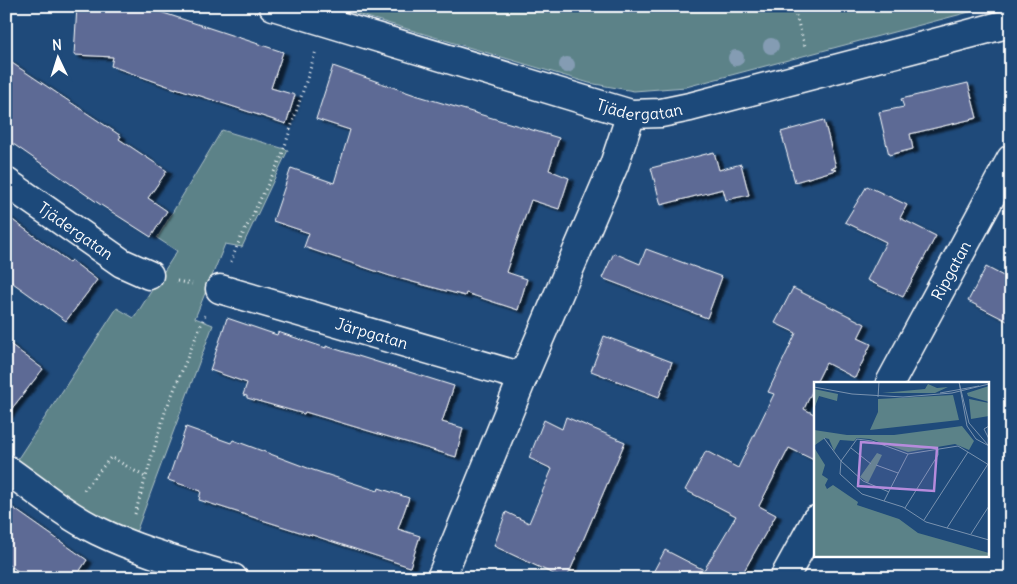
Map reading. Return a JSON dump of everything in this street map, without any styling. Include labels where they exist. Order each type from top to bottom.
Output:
[{"type":"street","name":"Tjädergatan","points":[[273,6],[631,114],[661,113],[690,107],[1011,23]]},
{"type":"street","points":[[441,578],[523,377],[614,165],[631,114]]},
{"type":"street","name":"Ripgatan","points":[[891,382],[1011,159]]},
{"type":"street","name":"Tjädergatan","points":[[6,182],[122,263],[149,276]]},
{"type":"street","name":"Järpgatan","points":[[220,289],[523,377]]},
{"type":"street","points":[[6,469],[97,531],[131,546],[233,578]]},
{"type":"street","points":[[784,578],[814,524]]},
{"type":"path","points":[[794,6],[813,76]]},
{"type":"path","points":[[149,276],[220,289]]},
{"type":"path","points":[[67,512],[111,457],[145,477]]},
{"type":"green space","points":[[330,6],[992,6],[686,87],[634,91],[589,83]]},
{"type":"green space","points":[[222,130],[288,150],[242,247],[225,244],[195,318],[213,325],[135,535],[100,519],[17,460],[117,308],[134,318],[177,251],[157,238]]},
{"type":"building","points":[[77,6],[142,6],[283,52],[271,88],[295,95],[286,124],[111,66],[113,57],[74,55]]},
{"type":"building","points":[[6,59],[121,136],[119,139],[167,171],[148,198],[167,211],[151,237],[6,139]]},
{"type":"building","points":[[333,66],[412,94],[559,138],[549,170],[569,178],[559,209],[531,200],[506,272],[527,279],[518,310],[466,293],[465,296],[390,276],[304,247],[309,233],[273,221],[291,168],[334,183],[350,130],[316,119]]},
{"type":"building","points":[[968,83],[977,118],[910,134],[913,149],[889,155],[879,112],[904,107],[901,99]]},
{"type":"building","points":[[824,120],[836,167],[831,168],[836,170],[795,182],[781,132]]},
{"type":"building","points":[[714,152],[719,170],[741,164],[749,195],[726,200],[723,189],[661,205],[651,168]]},
{"type":"building","points":[[867,186],[907,205],[900,218],[936,236],[903,297],[867,280],[886,242],[845,222]]},
{"type":"building","points":[[6,215],[69,262],[71,260],[97,280],[66,321],[6,278]]},
{"type":"building","points":[[646,249],[722,277],[707,318],[602,278],[614,253],[640,264]]},
{"type":"building","points":[[986,267],[1011,280],[1011,323],[968,301]]},
{"type":"building","points":[[793,288],[865,324],[858,338],[871,344],[855,378],[826,363],[816,382],[814,382],[814,387],[804,409],[814,414],[814,460],[789,448],[759,506],[776,515],[740,578],[650,578],[665,550],[704,570],[736,516],[685,490],[706,451],[738,468],[774,394],[768,392],[796,333],[775,323]]},
{"type":"building","points":[[227,318],[277,335],[278,332],[454,386],[442,422],[463,428],[456,457],[305,412],[304,414],[247,398],[247,396],[243,395],[247,383],[210,370]]},
{"type":"building","points":[[604,336],[672,362],[659,397],[591,371]]},
{"type":"building","points":[[6,341],[43,369],[6,416]]},
{"type":"building","points":[[566,417],[625,442],[567,578],[562,578],[494,546],[506,512],[529,523],[552,469],[529,458],[544,420],[562,429]]},
{"type":"building","points":[[186,427],[231,443],[233,440],[313,470],[378,491],[379,488],[409,498],[398,529],[420,536],[410,567],[199,500],[201,491],[168,480]]},
{"type":"building","points":[[6,503],[87,560],[75,578],[28,578],[6,563]]}]
